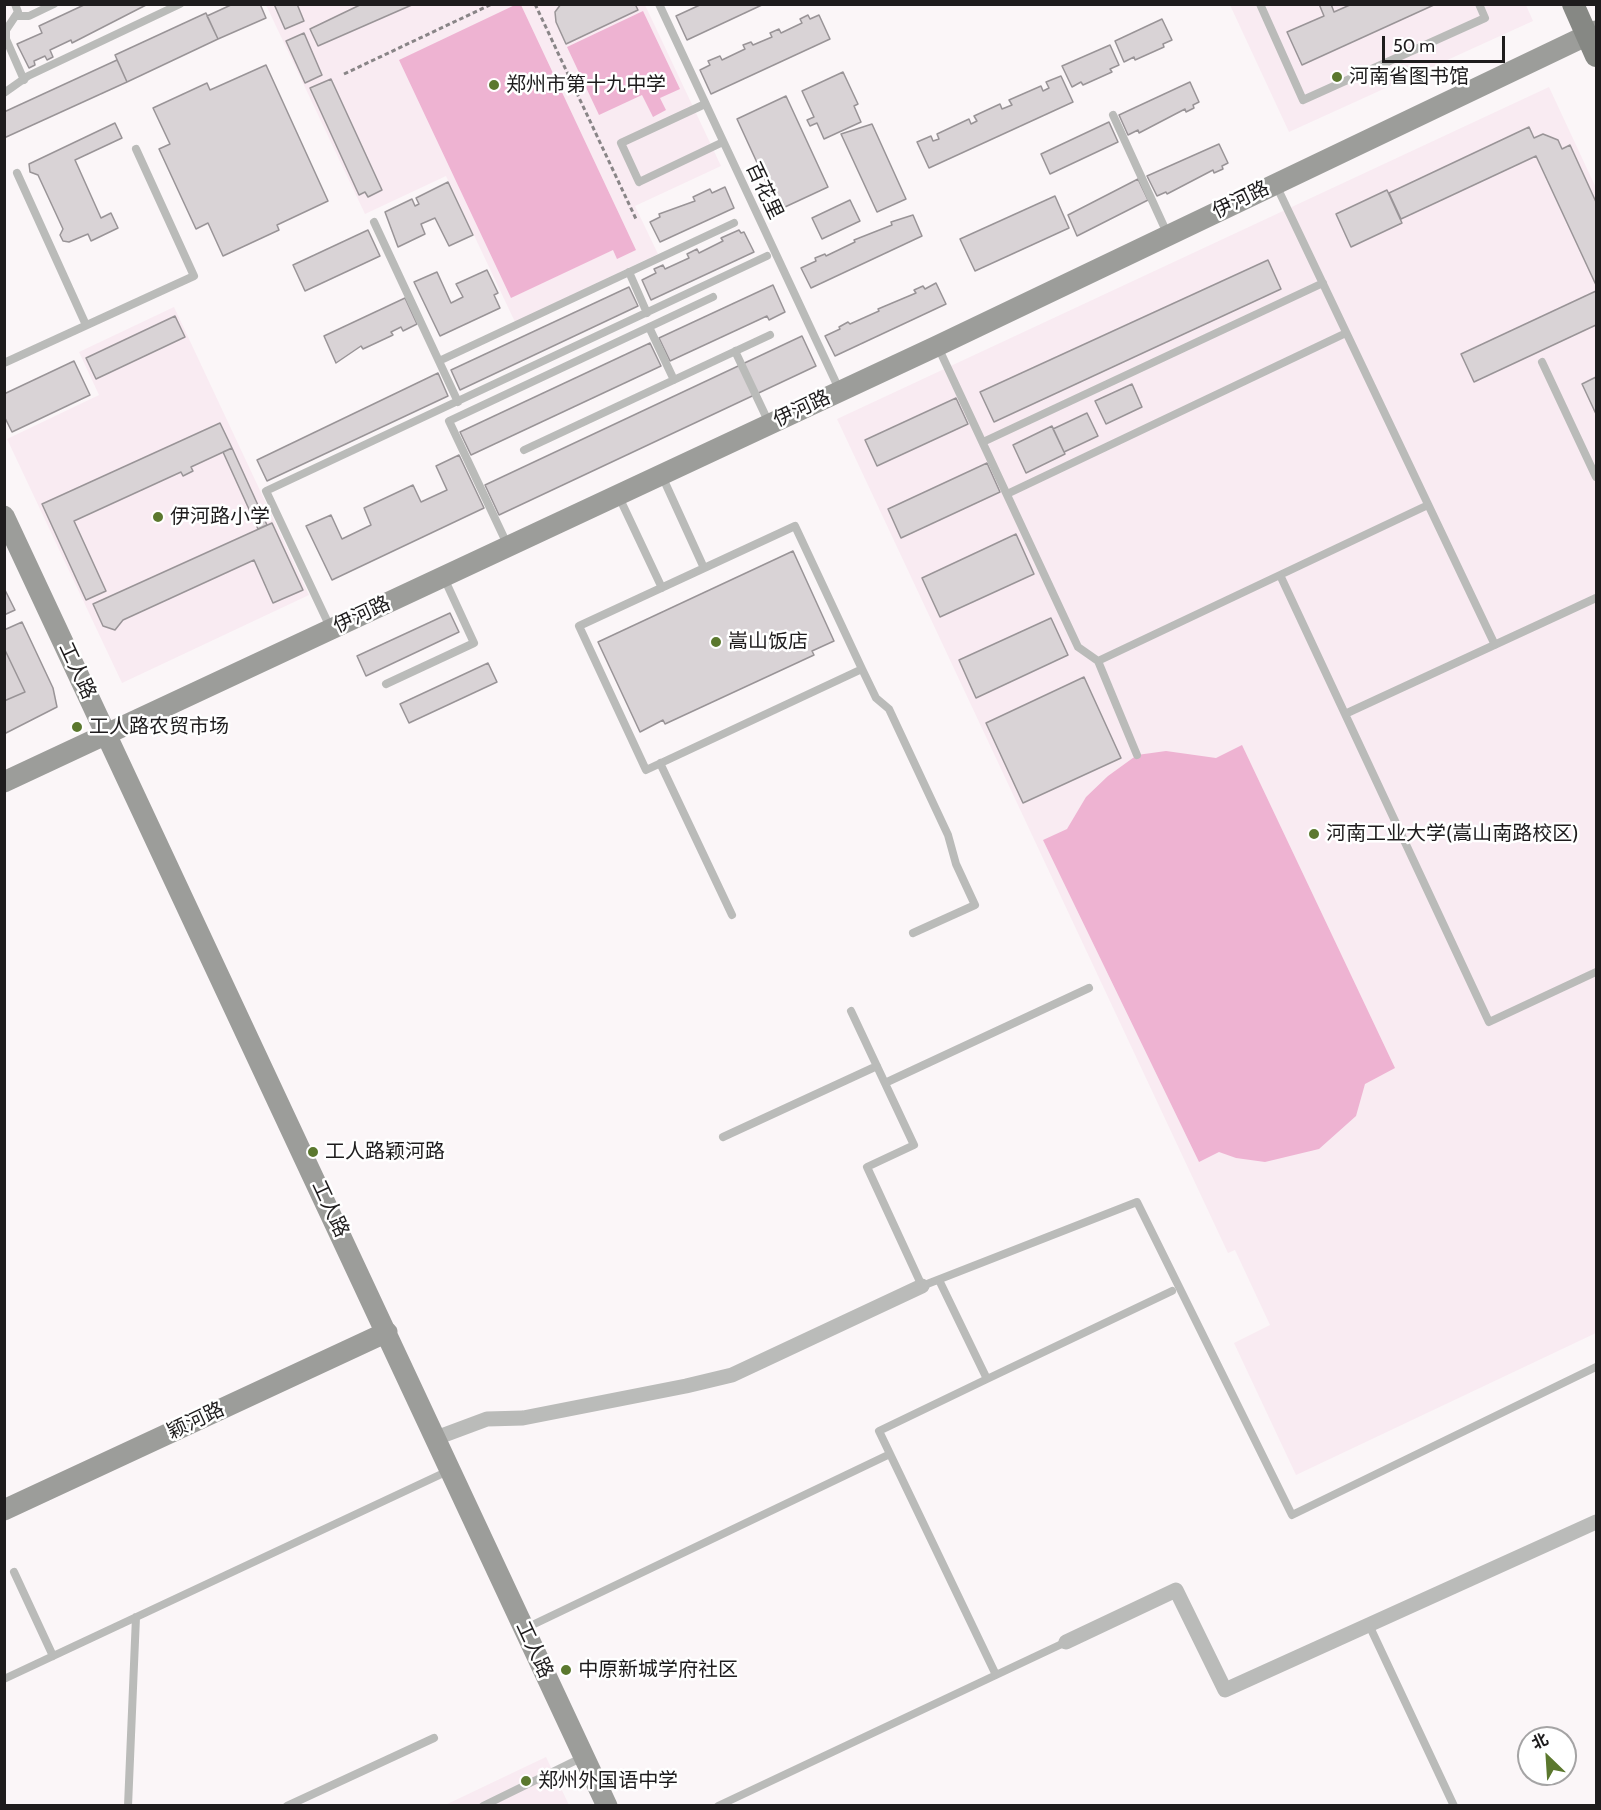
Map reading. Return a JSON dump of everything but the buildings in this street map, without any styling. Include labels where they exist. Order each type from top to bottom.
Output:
[{"type":"main road","points":[[1573,4],[1593,40]]},
{"type":"street","name":"伊河路","points":[[4,782],[937,346],[1275,184],[1593,40]]},
{"type":"street","name":"工人路","points":[[4,516],[607,1806]]},
{"type":"street","points":[[436,1438],[487,1419],[523,1418],[732,1375],[922,1286]]},
{"type":"street","name":"颖河路","points":[[4,1510],[387,1332]]},
{"type":"street","points":[[1066,1642],[1176,1590],[1225,1690],[1596,1522]]},
{"type":"lane","points":[[15,4],[17,16],[6,30],[6,39],[24,80]]},
{"type":"lane","points":[[17,16],[29,16],[54,4]]},
{"type":"lane","points":[[4,93],[24,80],[180,4]]},
{"type":"lane","name":"百花里","points":[[658,4],[840,391]]},
{"type":"lane","points":[[1260,4],[1303,100],[1485,18],[1479,4]]},
{"type":"lane","points":[[705,104],[621,143],[639,182],[723,142]]},
{"type":"lane","points":[[1113,115],[1168,235]]},
{"type":"lane","points":[[4,363],[194,276],[136,149]]},
{"type":"lane","points":[[17,173],[86,326]]},
{"type":"lane","points":[[1275,184],[1495,645]]},
{"type":"lane","points":[[374,222],[458,402]]},
{"type":"lane","points":[[439,362],[734,223]]},
{"type":"lane","points":[[331,629],[266,491],[768,256]]},
{"type":"lane","points":[[628,273],[647,313]]},
{"type":"lane","points":[[982,442],[1323,283]]},
{"type":"lane","points":[[508,547],[449,421],[713,297]]},
{"type":"lane","points":[[649,327],[674,380]]},
{"type":"lane","points":[[1007,494],[1346,333]]},
{"type":"lane","points":[[524,450],[770,335]]},
{"type":"lane","points":[[937,346],[1078,647],[1098,662],[1137,755]]},
{"type":"lane","points":[[735,351],[769,424]]},
{"type":"lane","points":[[1542,362],[1596,477]]},
{"type":"lane","points":[[661,475],[705,568]]},
{"type":"lane","points":[[619,495],[662,588]]},
{"type":"lane","points":[[1098,662],[1428,505]]},
{"type":"lane","points":[[862,669],[646,770],[579,626],[795,525],[876,698],[889,709],[948,836],[956,864],[975,905],[913,933]]},
{"type":"lane","points":[[1280,575],[1489,1022],[1596,972]]},
{"type":"lane","points":[[387,684],[474,643],[443,577]]},
{"type":"lane","points":[[1345,714],[1596,598]]},
{"type":"lane","points":[[660,763],[732,915]]},
{"type":"lane","points":[[885,1083],[1089,988]]},
{"type":"lane","points":[[851,1011],[914,1145],[867,1167],[922,1286],[1137,1202],[1292,1515],[1596,1367]]},
{"type":"lane","points":[[723,1137],[877,1066]]},
{"type":"lane","points":[[939,1280],[987,1379]]},
{"type":"lane","points":[[996,1675],[879,1431],[1172,1291]]},
{"type":"lane","points":[[524,1628],[890,1454]]},
{"type":"lane","points":[[4,1679],[451,1469]]},
{"type":"lane","points":[[14,1572],[53,1656]]},
{"type":"lane","points":[[128,1806],[136,1617]]},
{"type":"lane","points":[[1369,1625],[1454,1806]]},
{"type":"lane","points":[[718,1806],[1066,1642]]},
{"type":"lane","points":[[287,1806],[434,1738]]},
{"type":"lane","points":[[483,1806],[584,1756]]},
{"type":"path","points":[[344,74],[492,4]]},
{"type":"path","points":[[535,4],[636,219]]},
{"type":"shaded area","points":[[517,4],[521,5],[636,250],[617,259],[613,250],[511,298],[399,60]]},
{"type":"shaded area","name":"郑州市第十九中学","points":[[266,5],[645,5],[721,166],[635,206],[658,254],[515,322],[446,176],[365,214]]},
{"type":"shaded area","name":"河南省图书馆","points":[[1230,5],[1526,5],[1533,21],[1289,132]]},
{"type":"shaded area","points":[[643,11],[680,89],[660,98],[666,110],[653,117],[642,95],[599,115],[567,47]]},
{"type":"shaded area","name":"河南工业大学(嵩山南路校区)","points":[[1549,87],[1596,188],[1596,1333],[1296,1475],[1234,1343],[1270,1325],[1235,1250],[1228,1253],[837,419]]},
{"type":"shaded area","name":"伊河路小学","points":[[174,307],[309,595],[122,683],[7,439],[99,395],[79,352]]},
{"type":"shaded area","points":[[1242,745],[1395,1068],[1365,1084],[1356,1116],[1319,1149],[1265,1162],[1236,1158],[1219,1152],[1199,1162],[1043,840],[1067,829],[1086,797],[1108,776],[1137,755],[1166,751],[1216,758]]},
{"type":"shaded area","name":"郑州外国语中学","points":[[546,1757],[569,1805],[443,1806]]},
{"type":"place","name":"河南省图书馆","points":[[1337,77]]},
{"type":"place","name":"郑州市第十九中学","points":[[494,85]]},
{"type":"place","name":"伊河路小学","points":[[158,517]]},
{"type":"place","name":"嵩山饭店","points":[[716,642]]},
{"type":"place","name":"工人路农贸市场","points":[[77,727]]},
{"type":"place","name":"河南工业大学(嵩山南路校区)","points":[[1314,834]]},
{"type":"place","name":"工人路颖河路","points":[[313,1152]]},
{"type":"place","name":"中原新城学府社区","points":[[566,1670]]},
{"type":"place","name":"郑州外国语中学","points":[[526,1781]]}]
